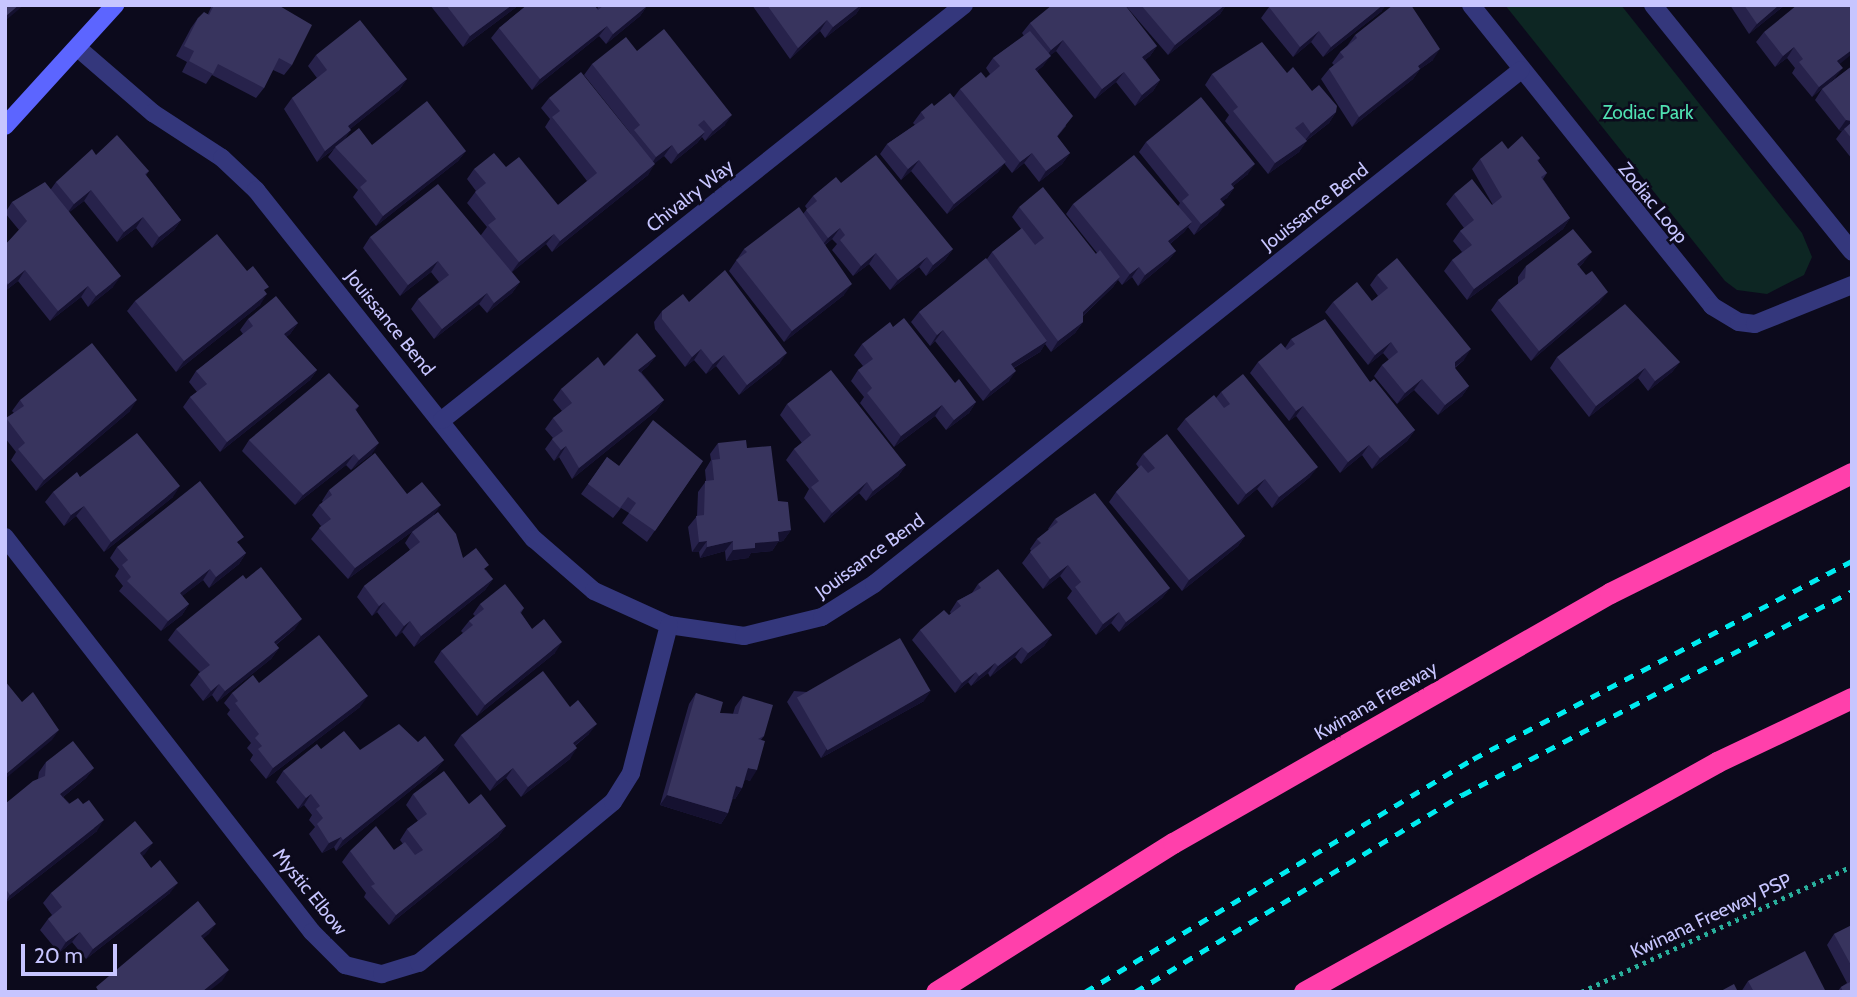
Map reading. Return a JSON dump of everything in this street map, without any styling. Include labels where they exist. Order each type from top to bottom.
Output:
[{"type":"highway","name":"Kwinana Freeway","points":[[936,992],[1173,843],[1598,600],[1852,473]]},
{"type":"highway","points":[[1304,992],[1717,762],[1852,698]]},
{"type":"street","points":[[5,126],[79,49],[115,5]]},
{"type":"street","name":"Chivalry Way","points":[[442,420],[964,5]]},
{"type":"street","name":"Zodiac Loop","points":[[1471,5],[1701,296],[1724,314],[1755,324],[1852,285]]},
{"type":"street","points":[[1653,5],[1852,252]]},
{"type":"street","name":"Jouissance Bend","points":[[79,49],[153,113],[222,158],[256,190],[442,420],[534,539],[594,591],[670,625],[744,636],[822,617],[874,584],[1521,70]]},
{"type":"street","name":"Mystic Elbow","points":[[5,537],[312,932],[345,965],[382,974],[419,963],[614,802],[631,773],[670,625]]},
{"type":"path","name":"Kwinana Freeway PSP","points":[[1581,992],[1852,866]]},
{"type":"green space","name":"Zodiac Park","points":[[1505,5],[1621,5],[1802,233],[1812,257],[1804,275],[1767,294],[1737,290],[1725,281]]},
{"type":"building","points":[[5,5],[19,5],[5,17]]},
{"type":"building","points":[[214,5],[278,5],[312,25],[292,65],[279,58],[264,88],[218,64],[213,74],[189,61],[194,51],[184,46],[198,18],[204,12],[209,15]]},
{"type":"building","points":[[446,5],[512,5],[470,36]]},
{"type":"building","points":[[527,5],[594,5],[598,10],[604,5],[647,6],[613,34],[607,26],[540,79],[499,28]]},
{"type":"building","points":[[767,5],[861,5],[833,27],[827,20],[798,48]]},
{"type":"building","points":[[1052,5],[1125,5],[1157,46],[1142,57],[1160,80],[1142,95],[1124,72],[1102,89],[1063,40],[1051,50],[1030,23]]},
{"type":"building","points":[[1141,5],[1225,5],[1175,45]]},
{"type":"building","points":[[1383,5],[1331,47],[1319,31],[1300,47],[1269,7]]},
{"type":"building","points":[[1393,5],[1411,5],[1440,49],[1418,66],[1420,69],[1359,117],[1329,69],[1344,57],[1340,52],[1357,38],[1355,35]]},
{"type":"building","points":[[1744,5],[1779,5],[1757,24]]},
{"type":"building","points":[[1797,5],[1852,5],[1852,50],[1837,61],[1843,68],[1819,87],[1799,62],[1803,59],[1794,47],[1783,56],[1764,32]]},
{"type":"building","points":[[360,20],[407,79],[348,126],[351,130],[325,151],[292,98],[327,70],[316,55]]},
{"type":"building","points":[[664,29],[732,115],[713,131],[704,120],[698,125],[705,132],[678,154],[672,145],[656,157],[634,130],[640,125],[592,64],[626,37],[637,51]]},
{"type":"building","points":[[1030,31],[1051,56],[1035,69],[1073,116],[1057,136],[1070,153],[1046,171],[1032,153],[1020,162],[960,89],[981,72],[986,78],[1000,66],[993,58]]},
{"type":"building","points":[[1262,42],[1287,73],[1293,67],[1312,91],[1319,85],[1337,106],[1336,112],[1311,133],[1303,122],[1295,128],[1307,141],[1275,163],[1233,111],[1238,107],[1212,74]]},
{"type":"building","points":[[1852,66],[1852,121],[1846,120],[1822,89]]},
{"type":"building","points":[[581,72],[655,164],[560,241],[554,234],[519,262],[488,225],[496,219],[475,192],[486,183],[474,169],[494,153],[506,167],[519,157],[558,205],[597,173],[552,117],[560,111],[549,98]]},
{"type":"building","points":[[950,93],[1006,162],[954,204],[919,160],[908,169],[887,144],[925,118],[921,112],[932,103],[934,106]]},
{"type":"building","points":[[1201,97],[1255,164],[1231,184],[1234,188],[1220,199],[1225,205],[1201,224],[1182,201],[1189,195],[1146,142]]},
{"type":"building","points":[[427,101],[466,151],[383,216],[360,187],[367,181],[335,147],[359,128],[372,145]]},
{"type":"building","points":[[1852,122],[1852,139],[1844,129]]},
{"type":"building","points":[[117,135],[149,171],[145,174],[181,220],[159,237],[143,217],[124,232],[91,190],[74,204],[56,182],[92,149],[96,155]]},
{"type":"building","points":[[1522,136],[1540,158],[1537,160],[1547,173],[1541,177],[1570,218],[1474,289],[1452,260],[1472,245],[1460,231],[1474,220],[1454,194],[1472,179],[1492,205],[1502,197],[1480,159],[1502,141],[1508,149]]},
{"type":"building","points":[[876,155],[953,249],[933,265],[927,257],[898,280],[876,253],[861,266],[840,240],[845,235],[840,228],[828,238],[806,210],[817,201],[813,196],[836,177],[841,183]]},
{"type":"building","points":[[1134,155],[1192,222],[1168,241],[1176,251],[1145,275],[1139,267],[1130,274],[1073,204]]},
{"type":"building","points":[[45,182],[121,276],[96,296],[88,286],[58,311],[25,270],[8,284],[5,281],[5,245],[27,221],[12,202]]},
{"type":"building","points":[[438,184],[520,282],[494,303],[487,293],[442,329],[418,299],[449,275],[438,261],[408,285],[370,237]]},
{"type":"building","points":[[1043,187],[1096,254],[1100,250],[1120,277],[1083,312],[1083,322],[1058,341],[992,252],[1022,228],[1035,245],[1044,238],[1019,207]]},
{"type":"building","points":[[799,207],[852,284],[792,331],[736,260],[747,252],[744,249]]},
{"type":"building","points":[[1573,229],[1592,252],[1577,264],[1586,275],[1592,271],[1608,292],[1539,351],[1498,300],[1525,278],[1526,266]]},
{"type":"building","points":[[217,234],[247,271],[253,266],[269,287],[264,290],[267,294],[184,361],[135,301]]},
{"type":"building","points":[[986,258],[1047,341],[1011,364],[1016,371],[991,391],[943,330],[937,335],[919,312]]},
{"type":"building","points":[[1397,258],[1471,349],[1455,362],[1455,368],[1469,386],[1445,405],[1422,379],[1405,393],[1382,365],[1398,352],[1391,342],[1375,355],[1333,302],[1357,282],[1372,301],[1388,288],[1377,275]]},
{"type":"building","points":[[725,270],[787,353],[747,385],[724,355],[713,364],[701,349],[692,357],[662,319],[662,311],[683,294],[689,302]]},
{"type":"building","points":[[276,296],[298,323],[284,334],[317,370],[227,442],[190,397],[207,384],[196,371],[253,326],[248,319]]},
{"type":"building","points":[[1625,304],[1680,362],[1655,381],[1645,368],[1596,406],[1557,357]]},
{"type":"building","points":[[904,318],[955,383],[959,379],[976,402],[954,420],[942,405],[901,436],[867,393],[872,388],[858,370],[873,359],[862,344],[890,322],[893,327]]},
{"type":"building","points":[[1325,319],[1370,382],[1374,379],[1415,430],[1380,458],[1369,445],[1348,462],[1303,406],[1296,411],[1258,362],[1281,343],[1287,350],[1295,344],[1291,339]]},
{"type":"building","points":[[637,333],[656,356],[638,370],[664,400],[579,468],[566,446],[561,450],[552,439],[563,431],[553,418],[572,403],[561,389],[598,357],[604,366]]},
{"type":"building","points":[[92,343],[137,400],[44,480],[18,449],[25,443],[6,418],[24,406],[20,400]]},
{"type":"building","points":[[831,370],[906,465],[873,491],[867,482],[832,513],[811,487],[819,481],[794,449],[811,435],[787,404]]},
{"type":"building","points":[[329,373],[359,406],[355,409],[379,443],[359,460],[354,454],[303,495],[249,440]]},
{"type":"building","points":[[1243,374],[1318,467],[1279,497],[1265,479],[1246,494],[1185,419],[1214,395],[1224,408],[1230,404],[1221,392]]},
{"type":"building","points":[[653,420],[703,461],[655,531],[629,513],[636,503],[628,497],[620,508],[588,484],[607,457],[619,466]]},
{"type":"building","points":[[137,433],[180,486],[111,542],[84,506],[71,515],[53,492],[77,472],[80,477]]},
{"type":"building","points":[[1167,434],[1245,536],[1189,580],[1116,492],[1141,465],[1148,473],[1155,468],[1143,454]]},
{"type":"building","points":[[746,440],[747,448],[771,446],[778,501],[788,502],[791,530],[778,532],[779,541],[755,543],[755,548],[733,550],[733,541],[707,547],[707,541],[699,542],[696,516],[704,515],[705,481],[714,480],[712,460],[720,459],[718,443]]},
{"type":"building","points":[[375,453],[407,494],[422,482],[441,505],[355,568],[319,528],[331,519],[319,505],[332,495],[329,490]]},
{"type":"building","points":[[200,481],[244,537],[237,542],[246,553],[216,577],[210,569],[180,593],[189,604],[168,621],[127,581],[131,577],[122,565],[128,560],[117,547]]},
{"type":"building","points":[[1095,493],[1170,588],[1126,622],[1119,612],[1103,624],[1075,587],[1081,582],[1068,565],[1050,579],[1030,552],[1041,543],[1037,539],[1058,522],[1055,519]]},
{"type":"building","points":[[438,512],[456,534],[463,558],[476,548],[489,565],[484,569],[493,579],[421,636],[410,621],[404,626],[384,602],[379,606],[364,586],[420,542],[412,532]]},
{"type":"building","points":[[261,567],[302,619],[274,642],[279,648],[225,691],[219,684],[211,691],[198,674],[210,665],[176,629],[243,575],[246,579]]},
{"type":"building","points":[[998,569],[1052,635],[1028,653],[1022,647],[998,666],[995,663],[979,676],[976,672],[962,683],[920,630],[944,610],[949,615],[961,606],[957,601],[981,588],[978,584]]},
{"type":"building","points":[[505,584],[524,608],[520,612],[532,629],[544,619],[562,642],[485,705],[441,651],[473,625],[469,621],[484,609],[480,604]]},
{"type":"building","points":[[319,635],[368,696],[273,768],[258,749],[262,746],[255,738],[259,734],[235,703],[238,701],[232,693],[253,675],[259,683]]},
{"type":"building","points":[[900,638],[930,691],[827,750],[797,698]]},
{"type":"building","points":[[543,671],[570,707],[578,700],[597,724],[573,743],[577,748],[528,787],[513,768],[497,781],[461,735]]},
{"type":"building","points":[[5,681],[22,702],[33,692],[59,730],[5,775]]},
{"type":"building","points":[[696,693],[723,702],[720,713],[738,714],[743,696],[773,705],[764,736],[758,739],[765,741],[757,770],[748,768],[742,788],[736,786],[728,813],[667,795]]},
{"type":"building","points":[[399,724],[418,742],[425,736],[444,760],[343,840],[341,837],[329,843],[317,824],[323,818],[316,809],[320,806],[311,794],[306,798],[283,771],[317,744],[321,749],[344,731],[360,750]]},
{"type":"building","points":[[73,741],[94,768],[60,794],[69,804],[78,798],[83,804],[89,800],[104,820],[10,895],[5,888],[5,804],[33,781],[45,776],[46,762]]},
{"type":"building","points":[[444,771],[469,804],[481,794],[506,826],[396,915],[371,886],[375,884],[350,851],[376,826],[394,850],[405,842],[415,855],[423,850],[407,829],[427,814],[413,794]]},
{"type":"building","points":[[135,821],[153,843],[140,853],[151,868],[160,860],[178,883],[93,949],[80,932],[66,942],[48,919],[62,907],[51,893]]},
{"type":"building","points":[[198,901],[216,924],[201,936],[229,970],[202,992],[99,992],[96,987]]},
{"type":"building","points":[[1852,925],[1852,967],[1834,934]]},
{"type":"building","points":[[1805,951],[1826,992],[1754,992],[1748,981]]},
{"type":"building","points":[[1852,981],[1852,992],[1843,992],[1841,987]]},
{"type":"building","points":[[1734,984],[1738,992],[1719,992]]},
{"type":"railway","points":[[1085,992],[1473,759],[1852,561]]},
{"type":"railway","points":[[1135,992],[1462,795],[1852,591]]}]
